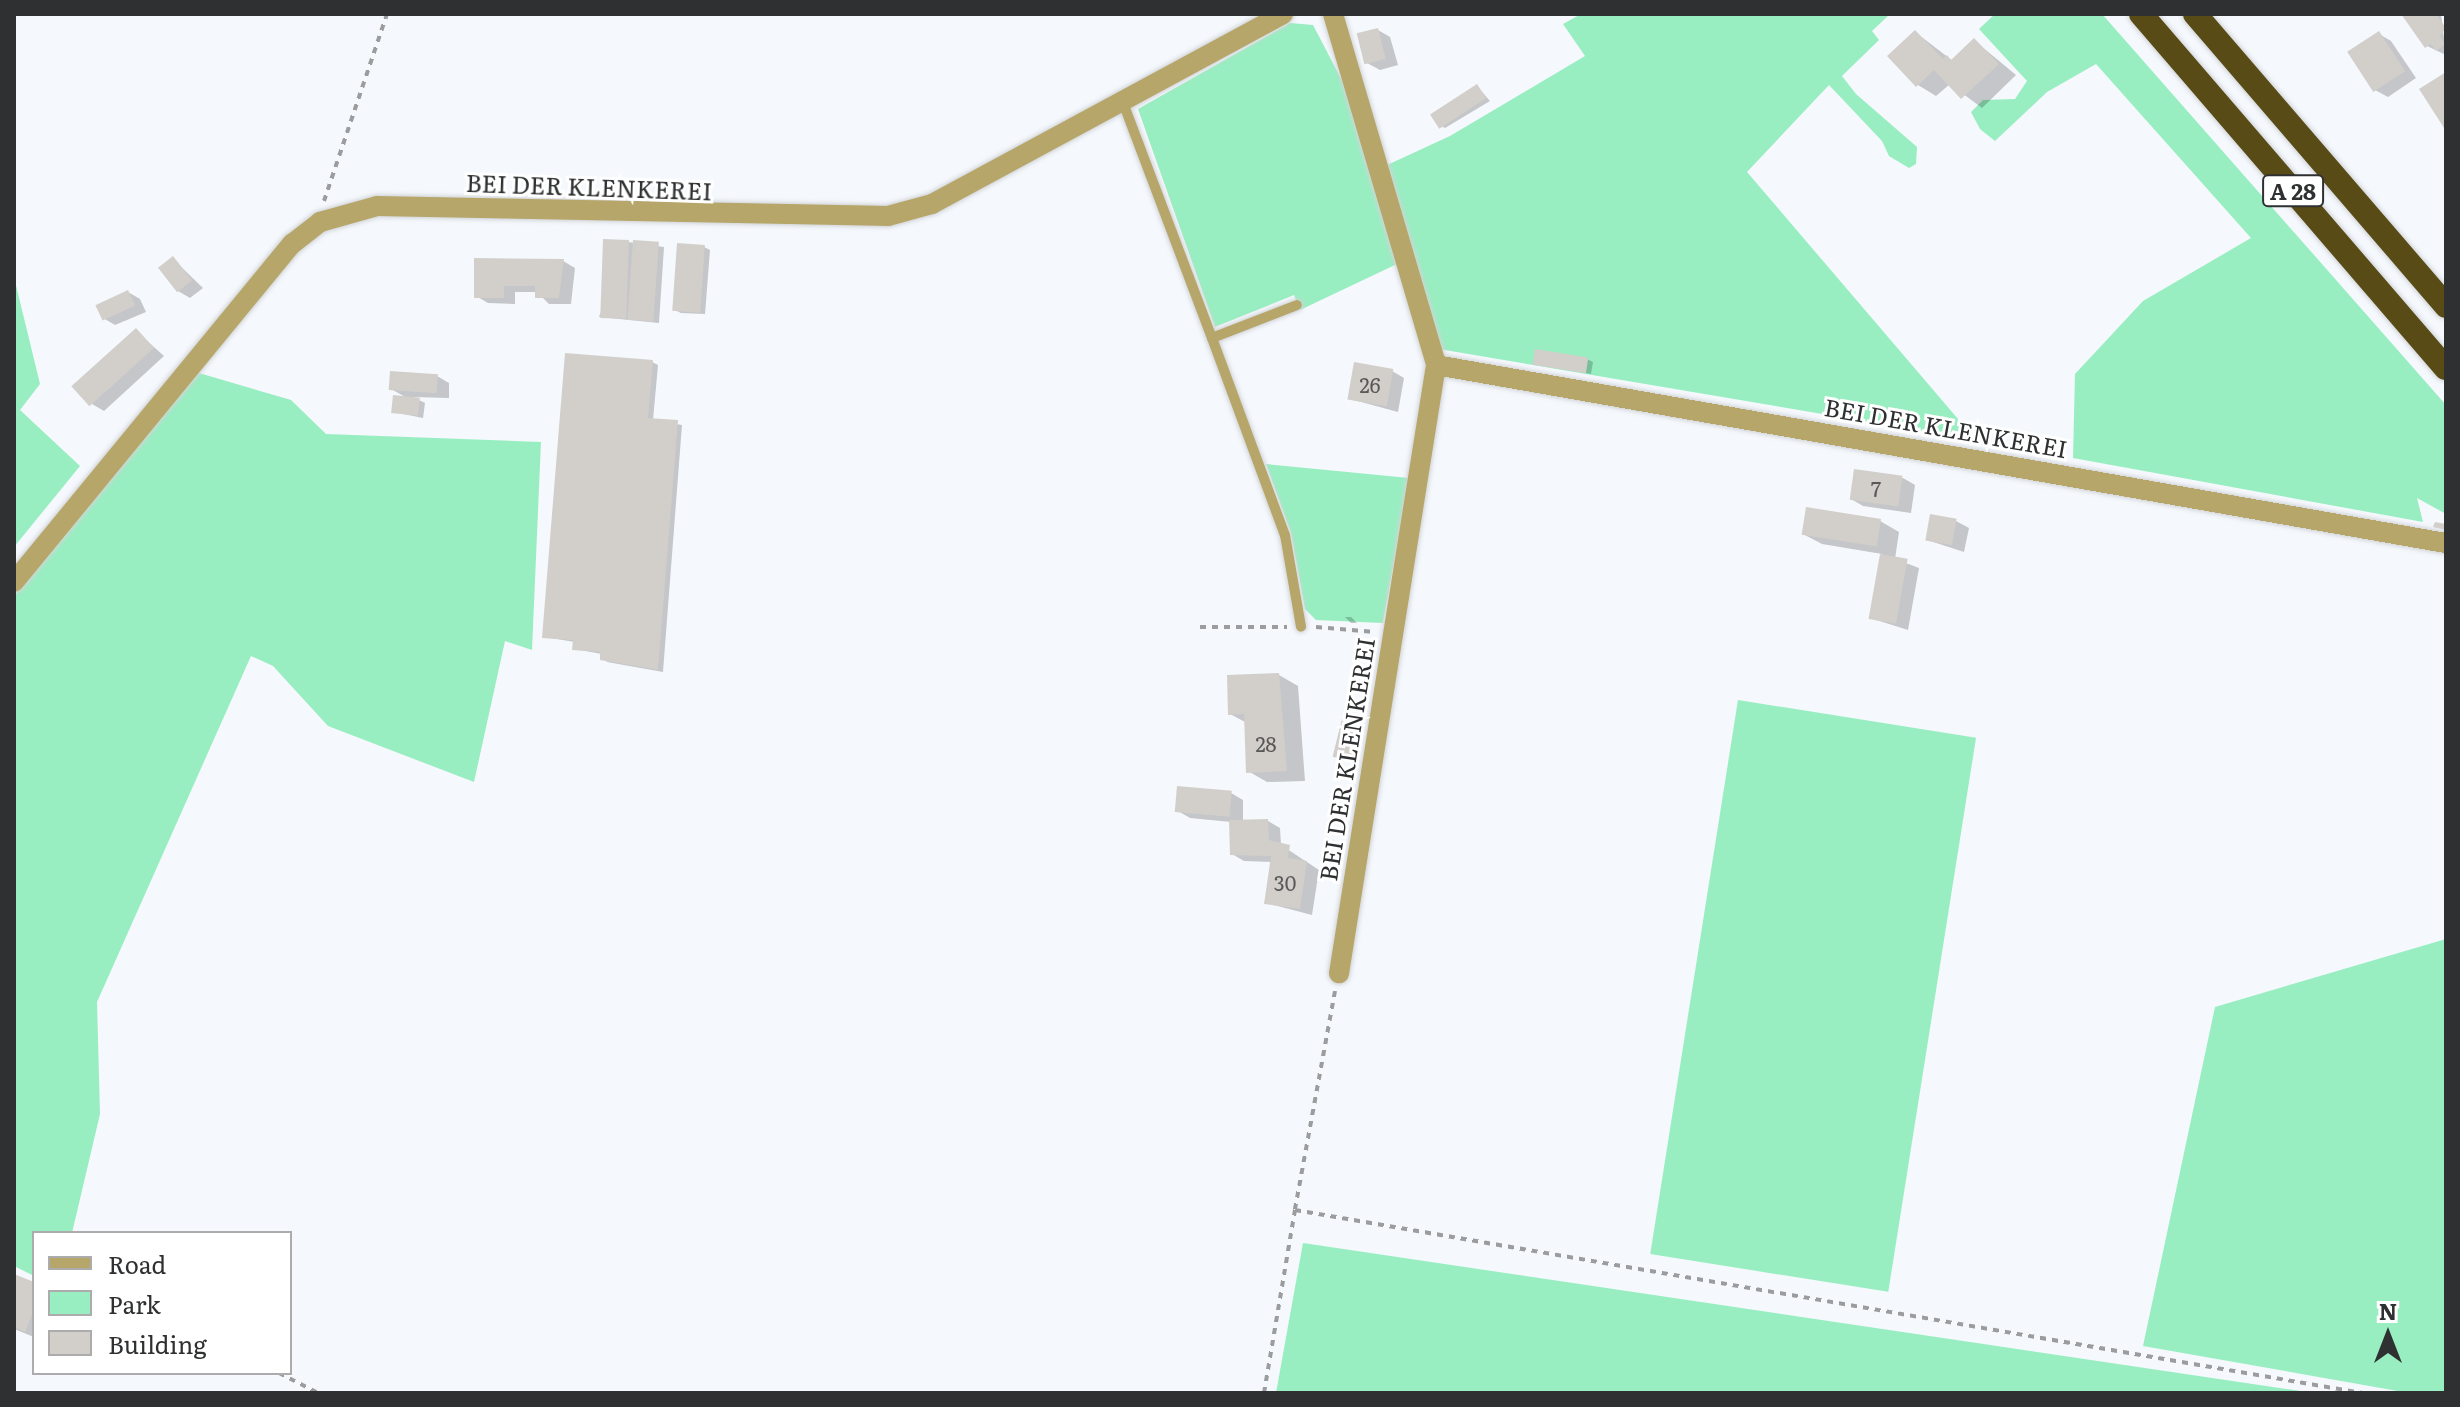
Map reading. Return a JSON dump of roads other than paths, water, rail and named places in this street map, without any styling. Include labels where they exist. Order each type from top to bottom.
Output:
[{"type":"highway","name":"A 28","points":[[2141,14],[2446,368]]},
{"type":"highway","name":"A 28","points":[[2195,14],[2446,306]]},
{"type":"street","name":"BEI DER KLENKEREI","points":[[14,582],[292,244],[320,222],[377,206],[888,216],[932,204],[1283,14]]},
{"type":"street","name":"BEI DER KLENKEREI","points":[[1333,14],[1436,365],[1339,973]]},
{"type":"street","name":"BEI DER KLENKEREI","points":[[1436,365],[2446,543]]},
{"type":"lane","points":[[1122,100],[1285,535],[1301,627]]},
{"type":"lane","points":[[1212,338],[1297,305]]}]
